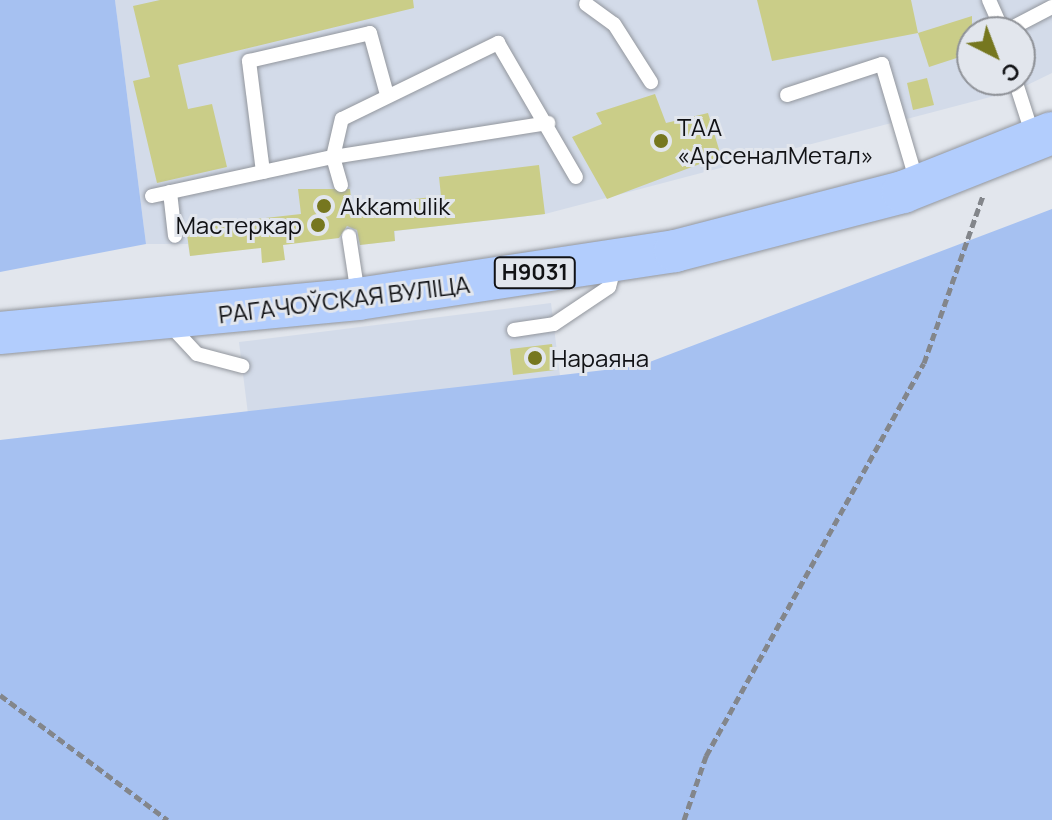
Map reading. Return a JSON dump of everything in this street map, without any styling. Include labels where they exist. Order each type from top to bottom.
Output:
[{"type":"main road","name":"РАГАЧОЎСКАЯ ВУЛІЦА","points":[[0,333],[166,321],[358,299],[616,261],[798,222],[919,186],[1028,143]]},
{"type":"lane","points":[[586,4],[614,24],[651,82]]},
{"type":"lane","points":[[263,172],[249,61],[370,33],[386,91]]},
{"type":"lane","points":[[341,185],[333,157],[342,119],[386,91],[498,43],[548,123],[576,177]]},
{"type":"lane","points":[[787,95],[882,64],[919,186]]},
{"type":"lane","points":[[1018,96],[1028,143]]},
{"type":"lane","points":[[152,196],[333,157],[548,123]]},
{"type":"lane","points":[[170,192],[175,236]]},
{"type":"lane","points":[[349,236],[358,299]]},
{"type":"lane","points":[[514,330],[554,324],[609,287],[616,261]]},
{"type":"lane","points":[[166,321],[197,354],[242,366]]},
{"type":"path","points":[[684,820],[706,756],[924,363],[1028,143]]},
{"type":"path","points":[[0,695],[168,820]]},
{"type":"shaded area","points":[[0,0],[115,0],[146,244],[0,272]]},
{"type":"shaded area","points":[[115,0],[1052,0],[1052,73],[1036,81],[1036,16],[956,16],[956,96],[994,96],[545,214],[395,231],[395,241],[359,245],[357,235],[190,256],[188,244],[146,244]]},
{"type":"shaded area","points":[[1052,209],[1052,820],[0,820],[0,440],[639,366]]},
{"type":"shaded area","points":[[551,303],[561,384],[249,422],[239,342]]},
{"type":"building","points":[[160,0],[413,0],[414,8],[178,65],[188,109],[212,104],[227,167],[157,183],[133,81],[150,77],[133,6]]},
{"type":"building","points":[[757,0],[911,0],[918,33],[772,61]]},
{"type":"building","points":[[956,21],[956,58],[929,67],[918,33]]},
{"type":"building","points":[[927,78],[934,105],[913,110],[907,83]]},
{"type":"building","points":[[655,94],[666,123],[708,113],[721,156],[607,199],[572,137],[602,124],[596,113]]},
{"type":"building","points":[[539,165],[545,214],[394,231],[395,241],[360,245],[357,230],[347,226],[339,238],[283,245],[285,260],[262,263],[261,248],[190,256],[186,227],[301,214],[298,189],[350,189],[352,206],[441,196],[439,177]]},
{"type":"building","points":[[552,344],[555,370],[513,375],[510,349]]},
{"type":"place","name":"ТАА «АрсеналМетал»","points":[[661,141]]},
{"type":"place","name":"Akkamulik","points":[[324,206]]},
{"type":"place","name":"Мастеркар","points":[[318,225]]},
{"type":"place","name":"Нараяна","points":[[535,358]]}]
